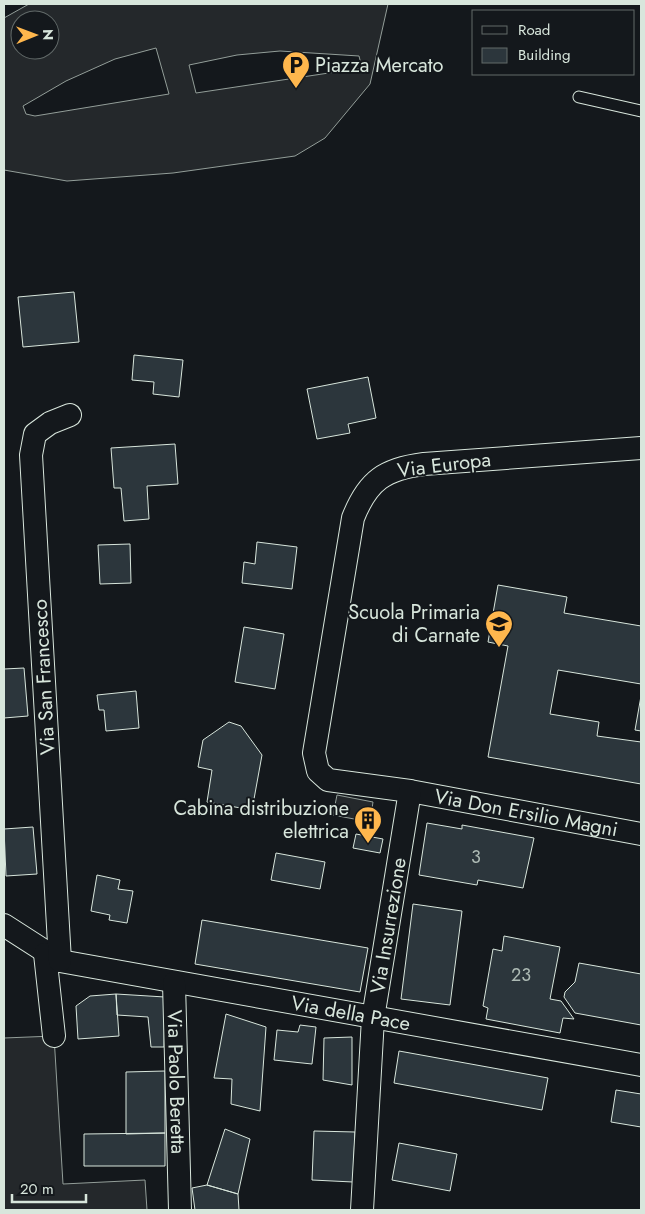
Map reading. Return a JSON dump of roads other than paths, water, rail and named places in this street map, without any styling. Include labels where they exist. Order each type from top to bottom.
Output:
[{"type":"street","name":"Via San Francesco","points":[[54,1036],[53,957],[31,455],[35,434],[70,414]]},
{"type":"street","name":"Via Europa","points":[[410,791],[328,780],[318,771],[316,764],[315,740],[353,518],[359,504],[380,476],[403,467],[641,448]]},
{"type":"street","name":"Via Don Ersilio Magni","points":[[410,791],[641,834]]},
{"type":"street","name":"Via Insurrezione","points":[[364,1210],[373,1018],[410,791]]},
{"type":"street","points":[[4,925],[53,957]]},
{"type":"street","name":"Via della Pace","points":[[53,957],[174,983],[641,1064]]},
{"type":"street","name":"Via Paolo Beretta","points":[[174,983],[180,1210]]},
{"type":"lane","points":[[579,97],[641,111]]},
{"type":"place","name":"Piazza Mercato","points":[[296,89]]},
{"type":"place","name":"Scuola Primaria di Carnate","points":[[499,648]]},
{"type":"place","name":"Cabina distribuzione elettrica","points":[[368,844]]}]
